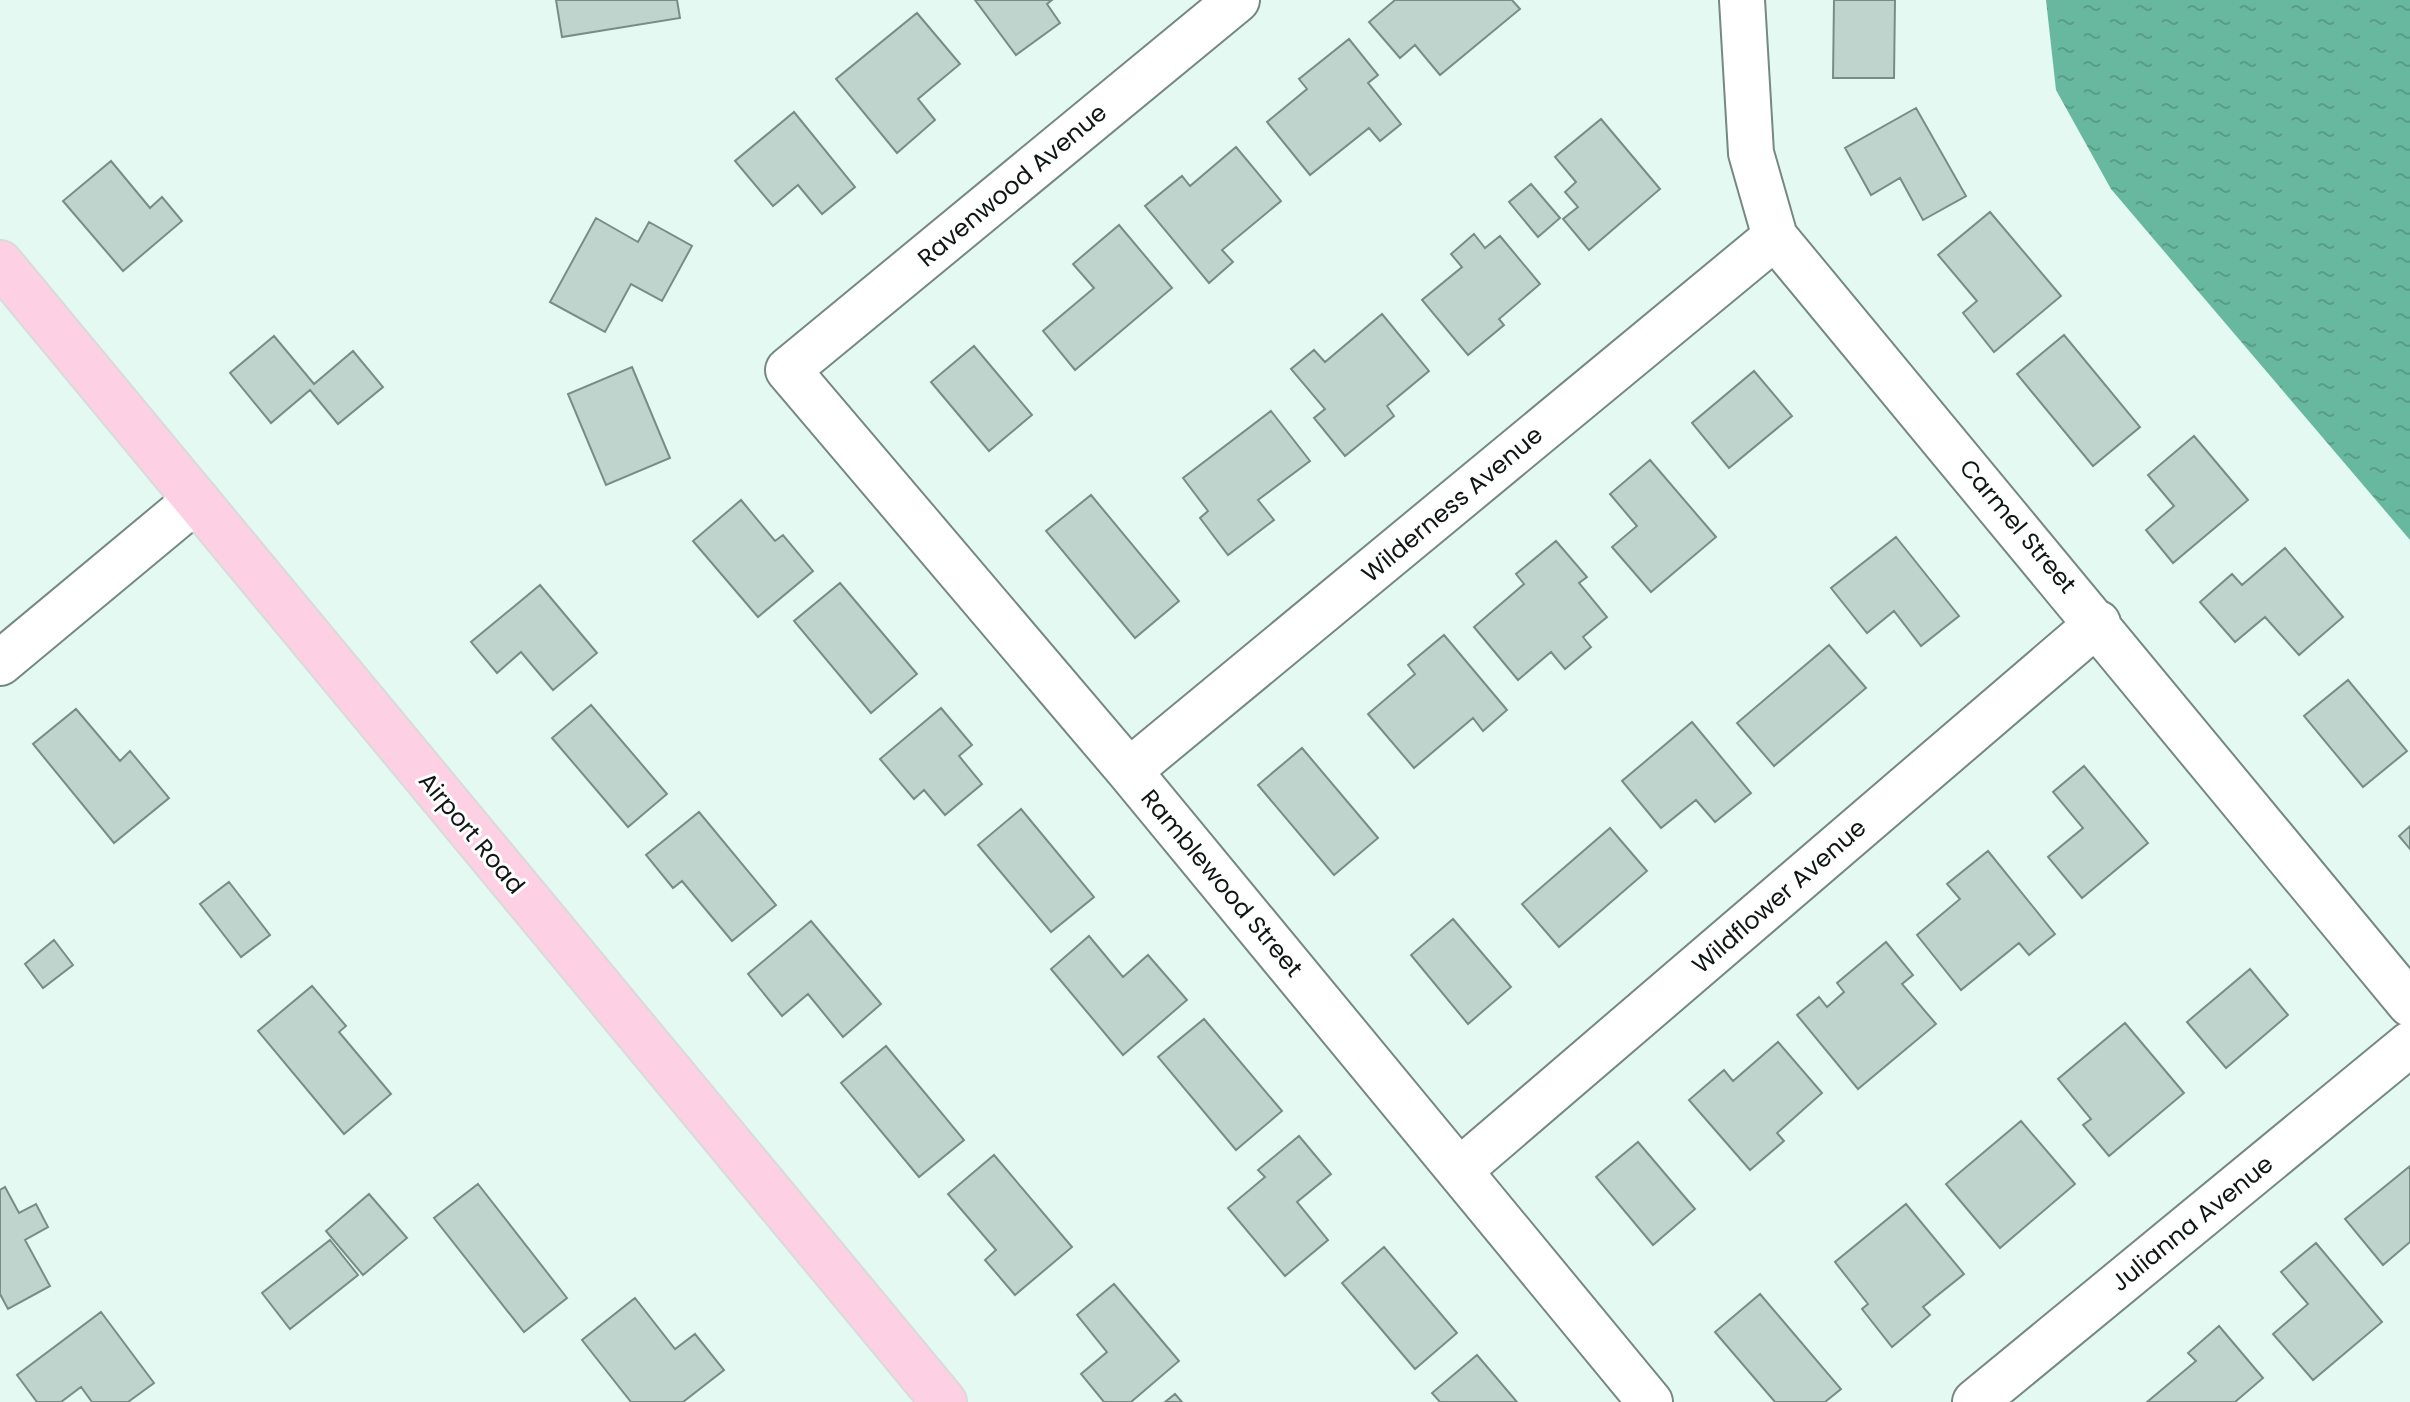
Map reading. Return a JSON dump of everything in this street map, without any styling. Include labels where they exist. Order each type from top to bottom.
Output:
[{"type":"main road","name":"Airport Road","points":[[0,263],[944,1402]]},
{"type":"street","name":"Ravenwood Avenue","points":[[788,370],[1237,0]]},
{"type":"street","name":"Carmel Street","points":[[1742,0],[1751,153],[1775,237],[2098,623],[2410,1004]]},
{"type":"street","name":"Wilderness Avenue","points":[[1129,771],[1775,237]]},
{"type":"street","name":"Ramblewood Street","points":[[788,370],[1129,771],[1650,1402]]},
{"type":"street","points":[[0,663],[196,500]]},
{"type":"street","name":"Wildflower Avenue","points":[[1460,1170],[2098,623]]},
{"type":"street","name":"Julianna Avenue","points":[[1975,1402],[2410,1044]]},
{"type":"water","points":[[2046,0],[2410,0],[2410,540],[2111,189],[2056,90]]},
{"type":"building","points":[[556,0],[677,0],[680,18],[562,37]]},
{"type":"building","points":[[975,0],[1052,0],[1047,4],[1060,23],[1016,55]]},
{"type":"building","points":[[1395,0],[1512,0],[1520,9],[1440,75],[1415,45],[1400,58],[1369,22]]},
{"type":"building","points":[[1834,0],[1895,0],[1894,78],[1833,78]]},
{"type":"building","points":[[917,13],[960,64],[918,99],[935,120],[897,153],[836,79]]},
{"type":"building","points":[[1349,39],[1378,75],[1368,83],[1401,124],[1380,141],[1369,128],[1310,175],[1267,122],[1307,89],[1299,79]]},
{"type":"building","points":[[1916,108],[1966,196],[1923,220],[1900,178],[1871,195],[1845,148]]},
{"type":"building","points":[[794,112],[855,187],[822,214],[798,185],[773,206],[735,161]]},
{"type":"building","points":[[1601,119],[1660,189],[1589,250],[1563,219],[1578,207],[1565,192],[1576,182],[1555,157]]},
{"type":"building","points":[[1236,147],[1281,201],[1222,250],[1233,262],[1209,283],[1145,206],[1182,176],[1190,186]]},
{"type":"building","points":[[111,161],[150,208],[162,197],[182,221],[123,271],[63,201]]},
{"type":"building","points":[[1531,184],[1560,218],[1538,237],[1509,202]]},
{"type":"building","points":[[1990,212],[2061,296],[1994,352],[1963,313],[1977,301],[1938,255]]},
{"type":"building","points":[[596,218],[638,242],[649,222],[692,246],[662,301],[631,284],[605,332],[550,302]]},
{"type":"building","points":[[1119,225],[1172,288],[1075,370],[1043,331],[1094,288],[1073,264]]},
{"type":"building","points":[[1474,234],[1485,248],[1500,236],[1540,284],[1499,319],[1504,325],[1468,355],[1422,300],[1462,267],[1451,254]]},
{"type":"building","points":[[1382,314],[1429,371],[1387,406],[1394,416],[1345,456],[1314,418],[1325,409],[1291,369],[1314,350],[1325,362]]},
{"type":"building","points":[[2064,335],[2140,427],[2093,466],[2017,374]]},
{"type":"building","points":[[274,336],[314,384],[353,351],[383,387],[338,424],[310,390],[271,423],[230,373]]},
{"type":"building","points":[[974,346],[1032,415],[989,451],[931,382]]},
{"type":"building","points":[[632,367],[670,458],[606,485],[568,394]]},
{"type":"building","points":[[1754,371],[1792,416],[1729,468],[1692,423]]},
{"type":"building","points":[[1271,411],[1310,461],[1258,500],[1274,520],[1228,555],[1200,518],[1208,511],[1183,478]]},
{"type":"building","points":[[2194,436],[2248,500],[2173,563],[2146,530],[2174,506],[2148,475]]},
{"type":"building","points":[[1650,460],[1716,537],[1651,592],[1612,547],[1637,526],[1610,494]]},
{"type":"building","points":[[1091,495],[1179,601],[1135,638],[1046,531]]},
{"type":"building","points":[[741,500],[775,541],[783,535],[813,571],[758,617],[693,541]]},
{"type":"building","points":[[1896,537],[1959,616],[1921,646],[1894,611],[1867,633],[1831,588]]},
{"type":"building","points":[[1556,541],[1587,577],[1579,583],[1607,617],[1583,637],[1591,647],[1565,669],[1551,652],[1518,680],[1474,627],[1524,584],[1516,574]]},
{"type":"building","points":[[2285,548],[2343,617],[2299,655],[2265,617],[2235,642],[2200,602],[2232,574],[2242,585]]},
{"type":"building","points":[[840,583],[917,674],[871,713],[794,621]]},
{"type":"building","points":[[540,585],[597,653],[553,690],[521,652],[497,673],[471,642]]},
{"type":"building","points":[[1444,635],[1507,710],[1483,731],[1473,718],[1414,768],[1368,714],[1415,674],[1408,665]]},
{"type":"building","points":[[1829,645],[1866,688],[1774,766],[1737,723]]},
{"type":"building","points":[[2348,680],[2407,751],[2363,787],[2304,716]]},
{"type":"building","points":[[591,705],[667,794],[628,827],[552,738]]},
{"type":"building","points":[[941,708],[972,745],[959,756],[982,784],[945,815],[924,790],[914,799],[880,759]]},
{"type":"building","points":[[76,709],[120,761],[130,751],[169,798],[114,843],[33,744]]},
{"type":"building","points":[[1692,722],[1751,793],[1715,822],[1696,800],[1661,828],[1622,781]]},
{"type":"building","points":[[1302,748],[1378,838],[1334,875],[1258,785]]},
{"type":"building","points":[[2084,766],[2148,843],[2082,898],[2048,857],[2083,828],[2053,792]]},
{"type":"building","points":[[1021,809],[1094,897],[1051,932],[978,845]]},
{"type":"building","points":[[699,812],[776,905],[732,941],[682,881],[673,888],[646,855]]},
{"type":"building","points":[[2410,826],[2410,849],[2399,836]]},
{"type":"building","points":[[1610,828],[1647,871],[1559,947],[1522,904]]},
{"type":"building","points":[[1988,851],[2055,934],[2029,955],[2019,943],[1961,990],[1917,935],[1960,899],[1947,884]]},
{"type":"building","points":[[229,882],[270,935],[241,957],[200,904]]},
{"type":"building","points":[[1453,919],[1511,987],[1468,1024],[1411,955]]},
{"type":"building","points":[[811,921],[881,1004],[843,1037],[808,994],[782,1016],[748,974]]},
{"type":"building","points":[[1089,936],[1123,977],[1148,955],[1187,1000],[1123,1055],[1051,969]]},
{"type":"building","points":[[54,940],[73,965],[43,988],[25,964]]},
{"type":"building","points":[[1886,942],[1913,975],[1902,984],[1936,1024],[1858,1089],[1797,1015],[1819,997],[1827,1007],[1844,992],[1837,983]]},
{"type":"building","points":[[2250,969],[2288,1015],[2226,1068],[2187,1022]]},
{"type":"building","points":[[312,986],[346,1026],[339,1032],[391,1094],[344,1134],[258,1031]]},
{"type":"building","points":[[1204,1019],[1282,1111],[1236,1150],[1158,1057]]},
{"type":"building","points":[[2125,1023],[2184,1093],[2109,1156],[2083,1125],[2091,1119],[2058,1079]]},
{"type":"building","points":[[1778,1042],[1822,1093],[1777,1133],[1784,1141],[1750,1170],[1689,1100],[1724,1070],[1733,1081]]},
{"type":"building","points":[[886,1046],[964,1140],[919,1177],[841,1083]]},
{"type":"building","points":[[2021,1121],[2075,1184],[2000,1248],[1946,1184]]},
{"type":"building","points":[[1299,1136],[1331,1174],[1297,1202],[1328,1240],[1285,1276],[1228,1208],[1265,1177],[1258,1170]]},
{"type":"building","points":[[1638,1142],[1695,1209],[1653,1245],[1596,1177]]},
{"type":"building","points":[[994,1155],[1072,1247],[1015,1295],[985,1260],[996,1250],[948,1194]]},
{"type":"building","points":[[2410,1166],[2410,1242],[2383,1265],[2345,1219]]},
{"type":"building","points":[[478,1184],[567,1298],[524,1332],[434,1218]]},
{"type":"building","points":[[5,1187],[19,1213],[36,1204],[48,1227],[25,1240],[50,1286],[8,1309],[0,1294],[0,1190]]},
{"type":"building","points":[[369,1194],[407,1238],[363,1275],[326,1231]]},
{"type":"building","points":[[1906,1204],[1964,1274],[1923,1307],[1930,1315],[1892,1347],[1862,1309],[1868,1304],[1835,1262]]},
{"type":"building","points":[[330,1240],[358,1275],[290,1329],[262,1293]]},
{"type":"building","points":[[2316,1243],[2382,1322],[2313,1380],[2273,1334],[2308,1304],[2281,1272]]},
{"type":"building","points":[[1384,1247],[1457,1333],[1415,1369],[1342,1283]]},
{"type":"building","points":[[1114,1284],[1179,1361],[1131,1402],[1104,1402],[1081,1374],[1107,1352],[1077,1315]]},
{"type":"building","points":[[1760,1294],[1841,1389],[1825,1402],[1775,1402],[1715,1332]]},
{"type":"building","points":[[635,1298],[675,1349],[695,1334],[724,1370],[683,1402],[631,1402],[582,1340]]},
{"type":"building","points":[[101,1312],[154,1383],[128,1402],[92,1402],[81,1387],[61,1402],[37,1402],[17,1375]]},
{"type":"building","points":[[2219,1326],[2263,1378],[2235,1402],[2147,1402],[2196,1361],[2188,1353]]},
{"type":"building","points":[[1477,1355],[1517,1402],[1440,1402],[1432,1393]]},
{"type":"building","points":[[1175,1394],[1182,1402],[1165,1402]]}]
